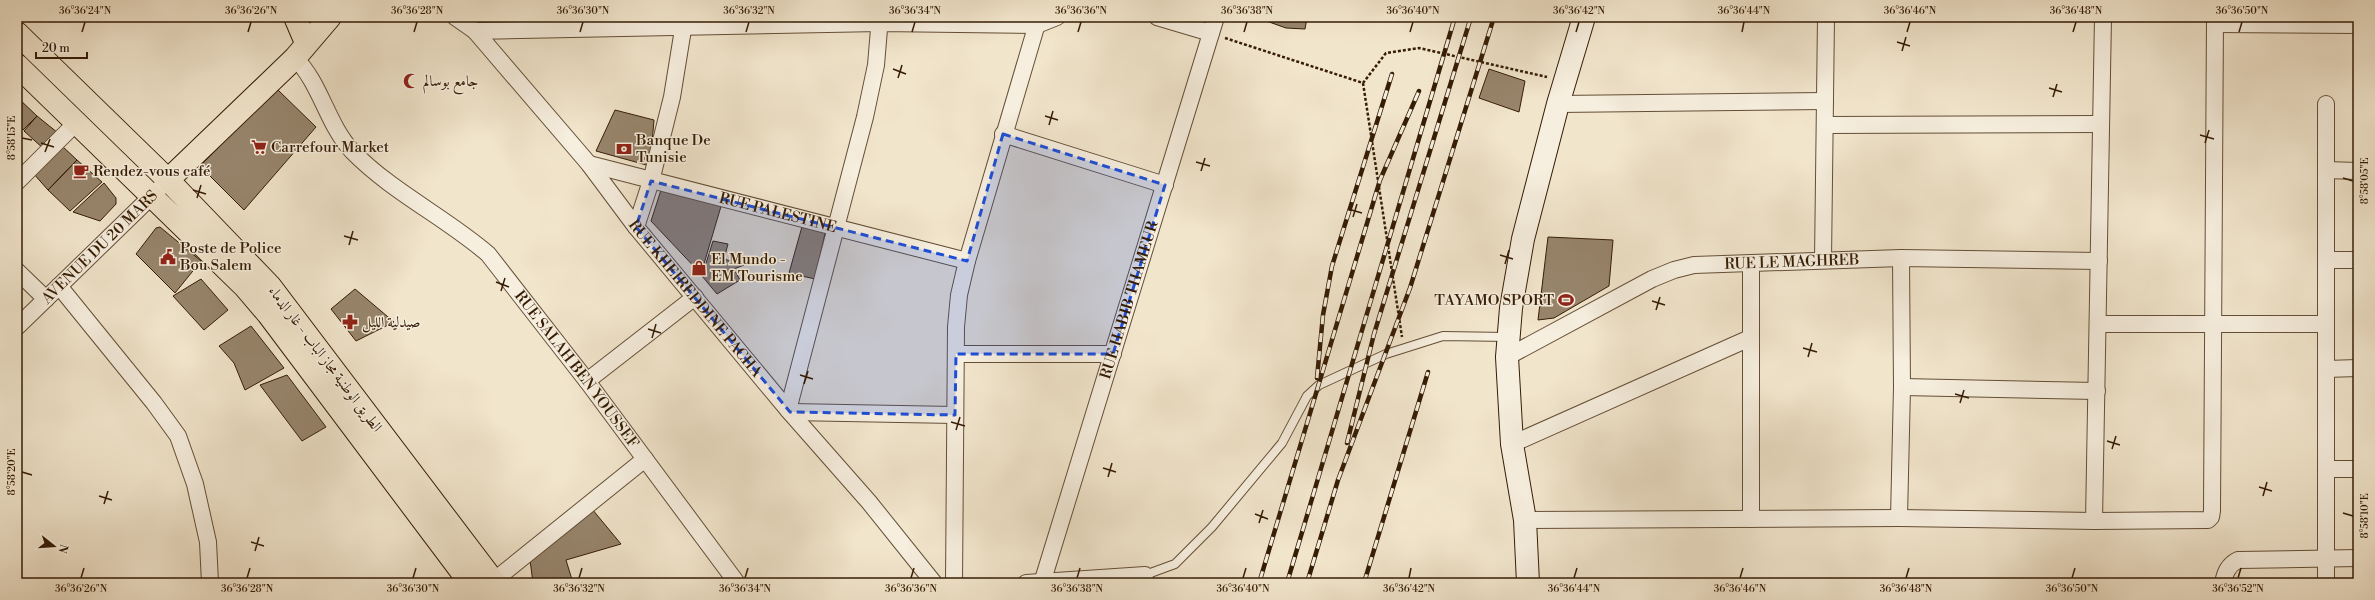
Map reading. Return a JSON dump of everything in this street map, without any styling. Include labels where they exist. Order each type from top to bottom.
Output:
[{"type":"main road","points":[[294,17],[301,49]]},
{"type":"main road","points":[[301,49],[309,17]]},
{"type":"main road","name":"AVENUE DU 20 MARS","points":[[168,180],[301,49],[330,17]]},
{"type":"main road","name":"الطريق الوطنية مجاز الباب - غار الدماء","points":[[17,33],[168,180],[270,286],[493,582]]},
{"type":"main road","name":"الطريق الوطنية مجاز الباب - غار الدماء","points":[[17,65],[245,287],[268,314],[470,583]]},
{"type":"street","name":"RUE KHEIREDDINE PACHA","points":[[455,17],[475,31],[589,164],[636,227],[789,411],[869,502],[934,583]]},
{"type":"street","points":[[475,31],[685,22],[880,20],[1038,21],[1057,17]]},
{"type":"street","points":[[1157,17],[1210,33]]},
{"type":"street","name":"RUE HABIB THAMEUR","points":[[1042,583],[1216,17]]},
{"type":"street","points":[[1528,583],[1525,520],[1512,444],[1508,347],[1523,239],[1558,104],[1584,17]]},
{"type":"street","points":[[1823,260],[1826,17]]},
{"type":"street","points":[[2094,521],[2099,324],[2098,261],[2103,17]]},
{"type":"street","points":[[880,20],[876,64],[865,117],[789,411],[955,415]]},
{"type":"street","points":[[1525,520],[1899,518],[2204,521],[2211,517],[2214,325],[2215,20],[2358,25]]},
{"type":"street","points":[[954,583],[956,354],[959,295],[967,261],[1003,134],[1038,21]]},
{"type":"street","points":[[636,227],[651,181],[672,98],[685,22]]},
{"type":"street","name":"RUE SALAH BEN YOUSSEF","points":[[301,49],[306,68],[337,131],[352,150],[380,177],[471,240],[488,254],[587,381],[737,583]]},
{"type":"street","points":[[1558,104],[1825,101]]},
{"type":"street","points":[[2326,104],[2326,583]]},
{"type":"street","points":[[17,182],[76,123]]},
{"type":"street","points":[[1825,125],[2100,124]]},
{"type":"street","points":[[1003,134],[1164,185]]},
{"type":"street","name":"RUE PALESTINE","points":[[589,164],[967,261]]},
{"type":"street","points":[[2326,170],[2358,171]]},
{"type":"street","name":"AVENUE DU 20 MARS","points":[[17,327],[168,180]]},
{"type":"street","points":[[1899,518],[1902,387],[1902,258]]},
{"type":"street","name":"RUE LE MAGHREB","points":[[1508,347],[1674,270],[1694,265],[1902,258],[2098,261]]},
{"type":"street","points":[[2326,260],[2358,260]]},
{"type":"street","points":[[1751,264],[1751,519]]},
{"type":"street","points":[[17,271],[46,299]]},
{"type":"street","points":[[59,286],[154,403],[178,436],[195,484],[208,542],[210,583]]},
{"type":"street","points":[[587,381],[694,297]]},
{"type":"street","points":[[2099,324],[2325,324]]},
{"type":"street","points":[[1512,444],[1750,338]]},
{"type":"street","points":[[956,354],[1113,354]]},
{"type":"street","points":[[2326,368],[2358,368]]},
{"type":"street","points":[[1902,387],[2097,391]]},
{"type":"street","points":[[493,582],[645,459]]},
{"type":"street","points":[[2327,469],[2358,469]]},
{"type":"street","points":[[2223,583],[2227,569],[2231,563],[2238,560],[2358,558]]},
{"type":"street","points":[[1026,583],[1145,575]]},
{"type":"lane","points":[[1145,575],[1175,564],[1212,527],[1282,442],[1308,396],[1319,385],[1367,361],[1443,336],[1508,347]]},
{"type":"path","points":[[1210,33],[1363,83]]},
{"type":"path","points":[[1404,348],[1363,83],[1386,53],[1419,48],[1565,81]]},
{"type":"highlighted area","points":[[1003,134],[1165,185],[1113,354],[956,354],[955,415],[790,412],[636,227],[651,181],[967,261]]},
{"type":"building","points":[[1255,17],[1307,18],[1305,29],[1286,28]]},
{"type":"building","points":[[1489,69],[1525,81],[1519,112],[1479,98]]},
{"type":"building","name":"Carrefour Market","points":[[277,89],[316,127],[244,210],[200,166]]},
{"type":"building","points":[[17,97],[37,116],[23,130],[17,125]]},
{"type":"building","points":[[615,110],[654,120],[650,166],[596,151]]},
{"type":"building","points":[[37,116],[58,133],[45,150],[24,131]]},
{"type":"building","points":[[61,145],[77,160],[48,190],[33,173]]},
{"type":"building","points":[[77,160],[102,182],[70,211],[48,190]]},
{"type":"building","points":[[104,183],[116,198],[116,204],[100,221],[73,212]]},
{"type":"building","points":[[661,190],[722,203],[701,274],[651,221]]},
{"type":"building","points":[[803,223],[826,229],[815,279],[789,273]]},
{"type":"building","name":"Poste de Police Bou Salem","points":[[160,227],[201,261],[175,293],[136,254],[156,228]]},
{"type":"building","points":[[1548,237],[1613,240],[1609,286],[1554,318],[1538,320]]},
{"type":"building","points":[[713,241],[728,244],[724,259],[744,265],[734,269],[740,280],[717,294],[702,276]]},
{"type":"building","points":[[201,279],[228,310],[204,330],[173,296]]},
{"type":"building","points":[[355,289],[394,322],[356,341],[331,309]]},
{"type":"building","points":[[251,326],[284,368],[245,390],[234,363],[219,346]]},
{"type":"building","points":[[287,375],[326,427],[302,441],[260,385]]},
{"type":"building","points":[[592,509],[621,544],[566,560],[573,583],[533,583],[530,560]]},
{"type":"building","points":[[17,579],[56,582],[56,583],[17,583]]},
{"type":"railway","points":[[1287,583],[1455,17]]},
{"type":"railway","points":[[1347,443],[1374,334],[1471,17]]},
{"type":"railway","points":[[1307,583],[1338,480],[1410,288],[1494,17]]},
{"type":"railway","points":[[1317,378],[1323,315],[1332,266],[1392,74]]},
{"type":"railway","points":[[1260,580],[1380,180],[1419,91]]},
{"type":"railway","points":[[1364,583],[1428,372]]},
{"type":"place","name":"جامع بوسالم","points":[[411,81]]},
{"type":"place","name":"Carrefour Market","points":[[259,147]]},
{"type":"place","name":"Banque De Tunisie","points":[[624,149]]},
{"type":"place","name":"Rendez-vous café","points":[[81,171]]},
{"type":"place","name":"Poste de Police Bou Salem","points":[[168,257]]},
{"type":"place","name":"El Mundo - EM Tourisme","points":[[699,268]]},
{"type":"place","name":"TAYAMO SPORT","points":[[1566,300]]},
{"type":"place","name":"صيدلية الليل","points":[[350,322]]}]
